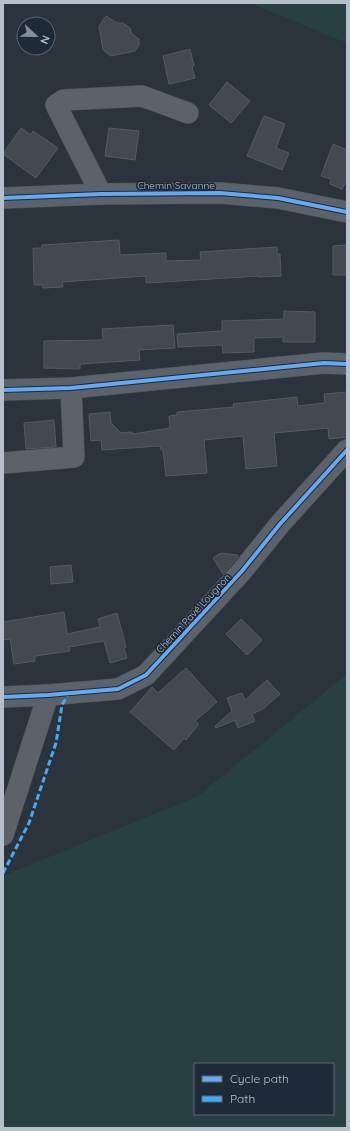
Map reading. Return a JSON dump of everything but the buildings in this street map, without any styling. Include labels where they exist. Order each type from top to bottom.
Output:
[{"type":"street","points":[[101,194],[56,105],[64,100],[142,96],[188,113]]},
{"type":"street","name":"Chemin Savanne","points":[[3,198],[101,194],[220,193],[278,198],[347,212]]},
{"type":"street","points":[[3,390],[71,388],[324,364],[347,364]]},
{"type":"street","points":[[3,463],[74,456],[71,388]]},
{"type":"street","name":"Chemin Pavé Lougnon","points":[[3,697],[118,689],[146,675],[242,571],[280,524],[347,450]]},
{"type":"street","points":[[3,835],[48,695]]},
{"type":"green space","points":[[250,3],[347,3],[347,43]]},
{"type":"green space","points":[[347,674],[347,1128],[3,1128],[3,876],[198,796]]},
{"type":"marked path","points":[[3,873],[29,823],[56,743],[62,705],[69,693]]},
{"type":"cycle path","points":[[3,198],[101,194],[220,193],[278,198],[347,212]]},
{"type":"cycle path","points":[[3,390],[71,388],[324,363],[347,364]]},
{"type":"cycle path","points":[[3,697],[118,689],[146,675],[242,571],[280,524],[347,450]]}]
